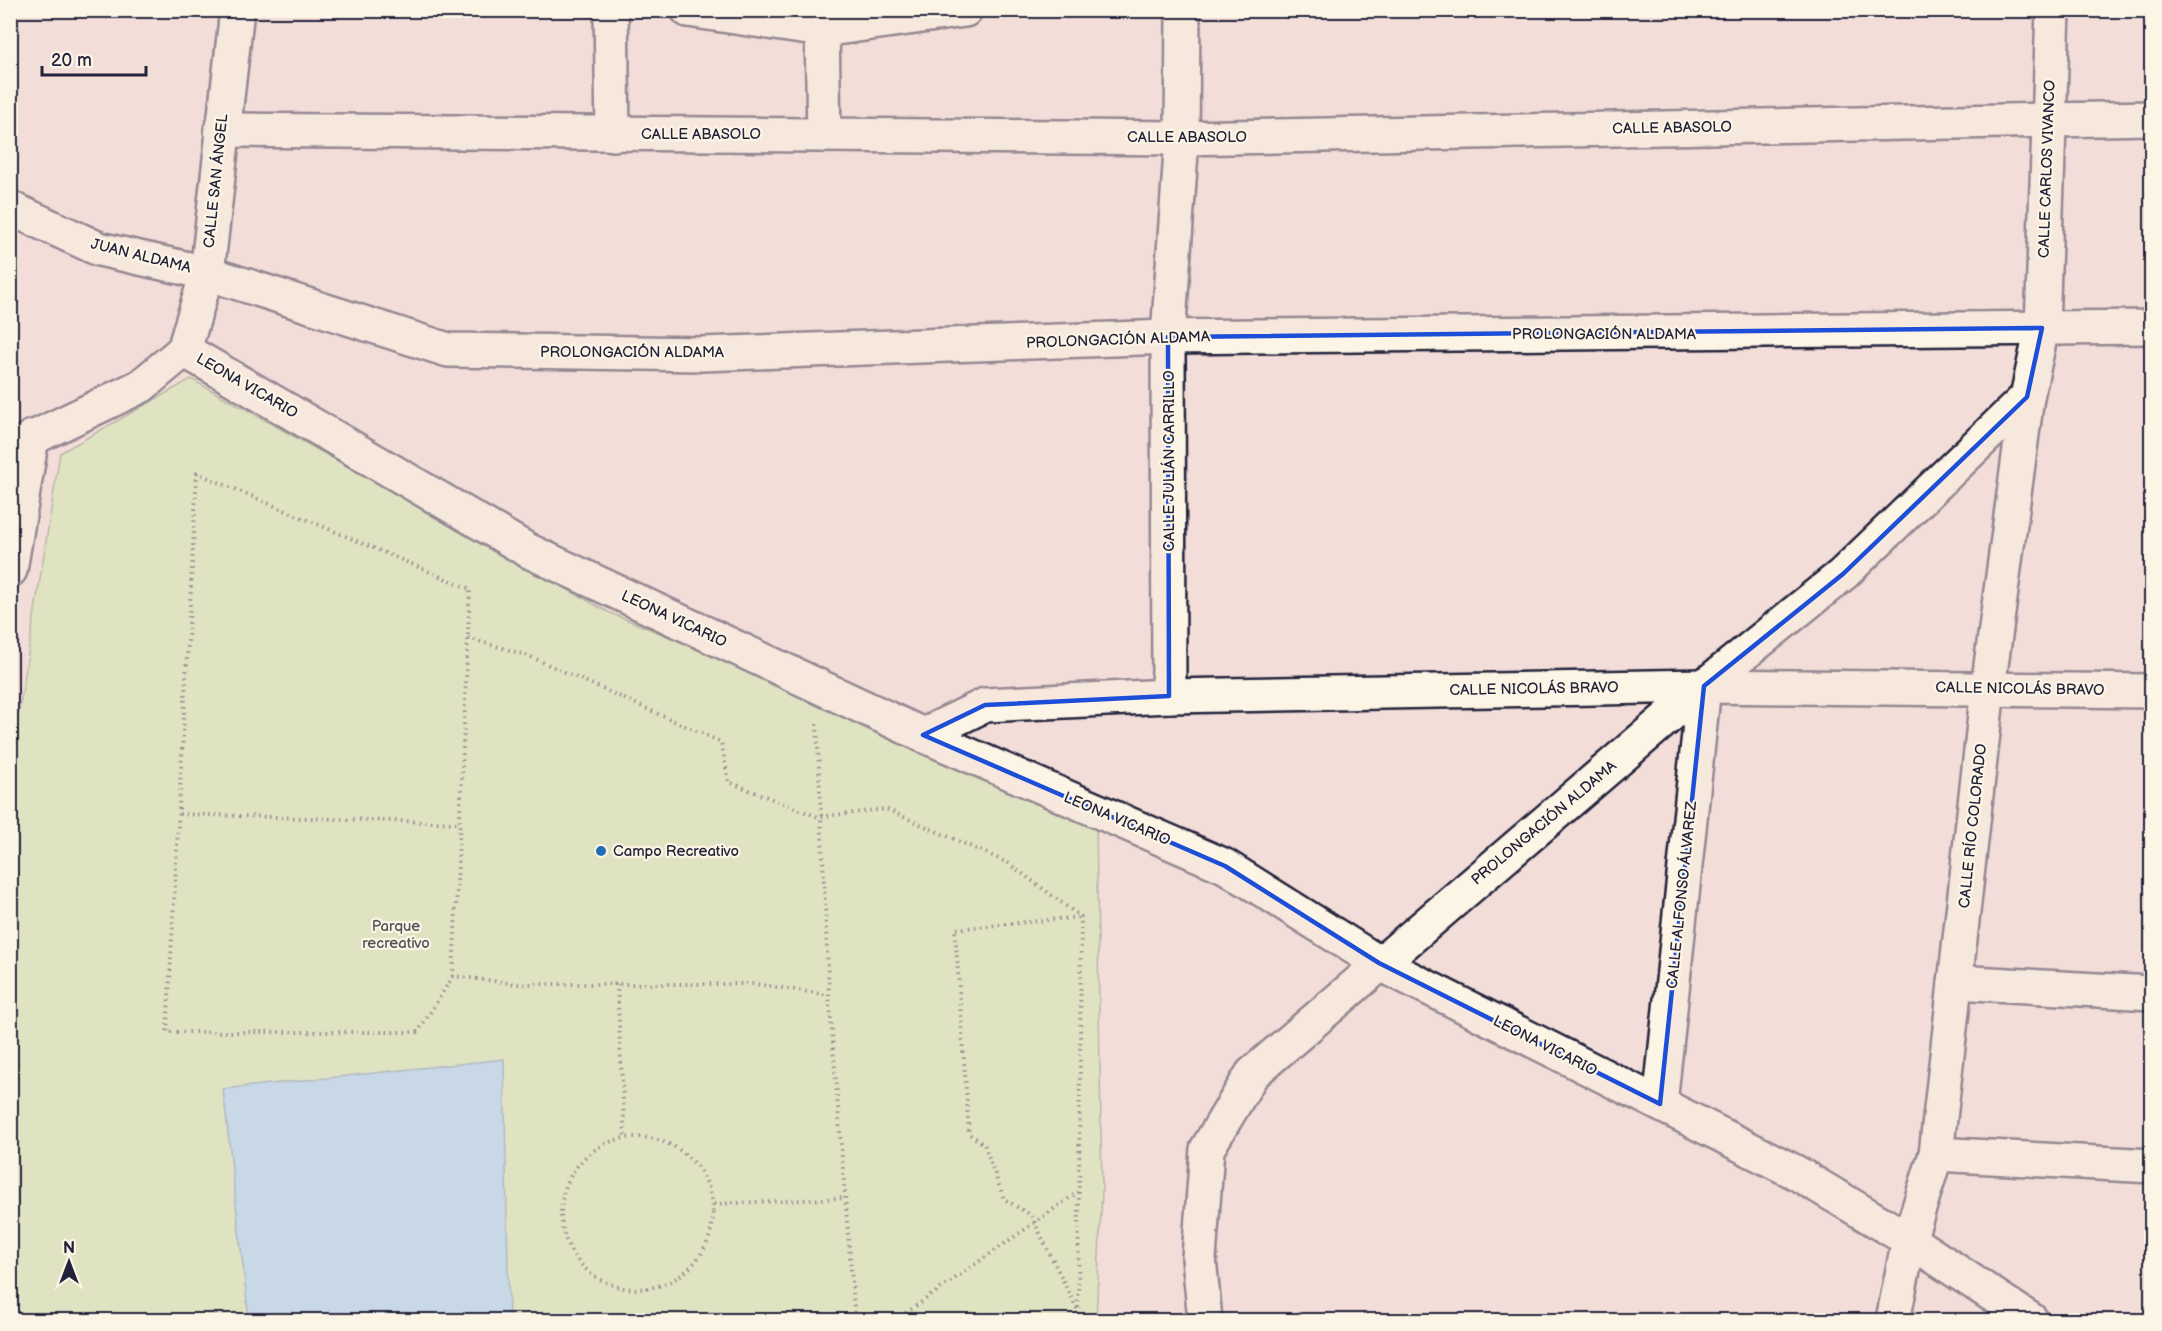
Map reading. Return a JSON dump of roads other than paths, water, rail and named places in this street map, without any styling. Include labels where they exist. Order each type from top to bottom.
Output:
[{"type":"street","name":"CALLE SAN ÁNGEL","points":[[184,350],[207,273],[221,130],[237,10]]},
{"type":"street","points":[[611,10],[613,134]]},
{"type":"street","points":[[688,10],[822,30],[891,15],[965,10]]},
{"type":"street","name":"CALLE JULIÁN CARRILLO","points":[[1169,696],[1168,338],[1182,138],[1183,10]]},
{"type":"street","name":"CALLE CARLOS VIVANCO","points":[[2042,328],[2053,10]]},
{"type":"street","points":[[822,30],[824,135]]},
{"type":"street","name":"CALLE ABASOLO","points":[[221,130],[1182,138],[2151,118]]},
{"type":"street","name":"JUAN ALDAMA","points":[[10,208],[99,249],[207,273]]},
{"type":"street","name":"PROLONGACIÓN ALDAMA","points":[[207,273],[448,350],[702,354],[1168,338],[2151,327]]},
{"type":"street","name":"CALLE RÍO COLORADO","points":[[1893,1320],[1909,1240],[1936,1154],[1988,688],[2027,397],[2042,328]]},
{"type":"street","points":[[10,570],[18,437],[141,386],[184,350]]},
{"type":"street","name":"LEONA VICARIO","points":[[184,350],[529,551],[923,735],[1225,866],[1379,963],[1795,1172],[1909,1240],[2031,1320]]},
{"type":"street","name":"PROLONGACIÓN ALDAMA","points":[[1205,1320],[1199,1258],[1207,1149],[1252,1074],[1704,686],[1843,574],[2027,397]]},
{"type":"street","name":"CALLE NICOLÁS BRAVO","points":[[923,735],[985,705],[1169,696],[1704,686],[2151,691]]},
{"type":"street","name":"CALLE ALFONSO ÁLVAREZ","points":[[1660,1104],[1704,686]]},
{"type":"street","points":[[1955,982],[2151,993]]},
{"type":"street","points":[[1936,1154],[2151,1166]]},
{"type":"water","points":[[504,1059],[509,1320],[249,1320],[223,1089]]},
{"type":"place","name":"Campo Recreativo","points":[[601,851]]},
{"type":"park label","name":"Parque recreativo","points":[[396,934]]}]
